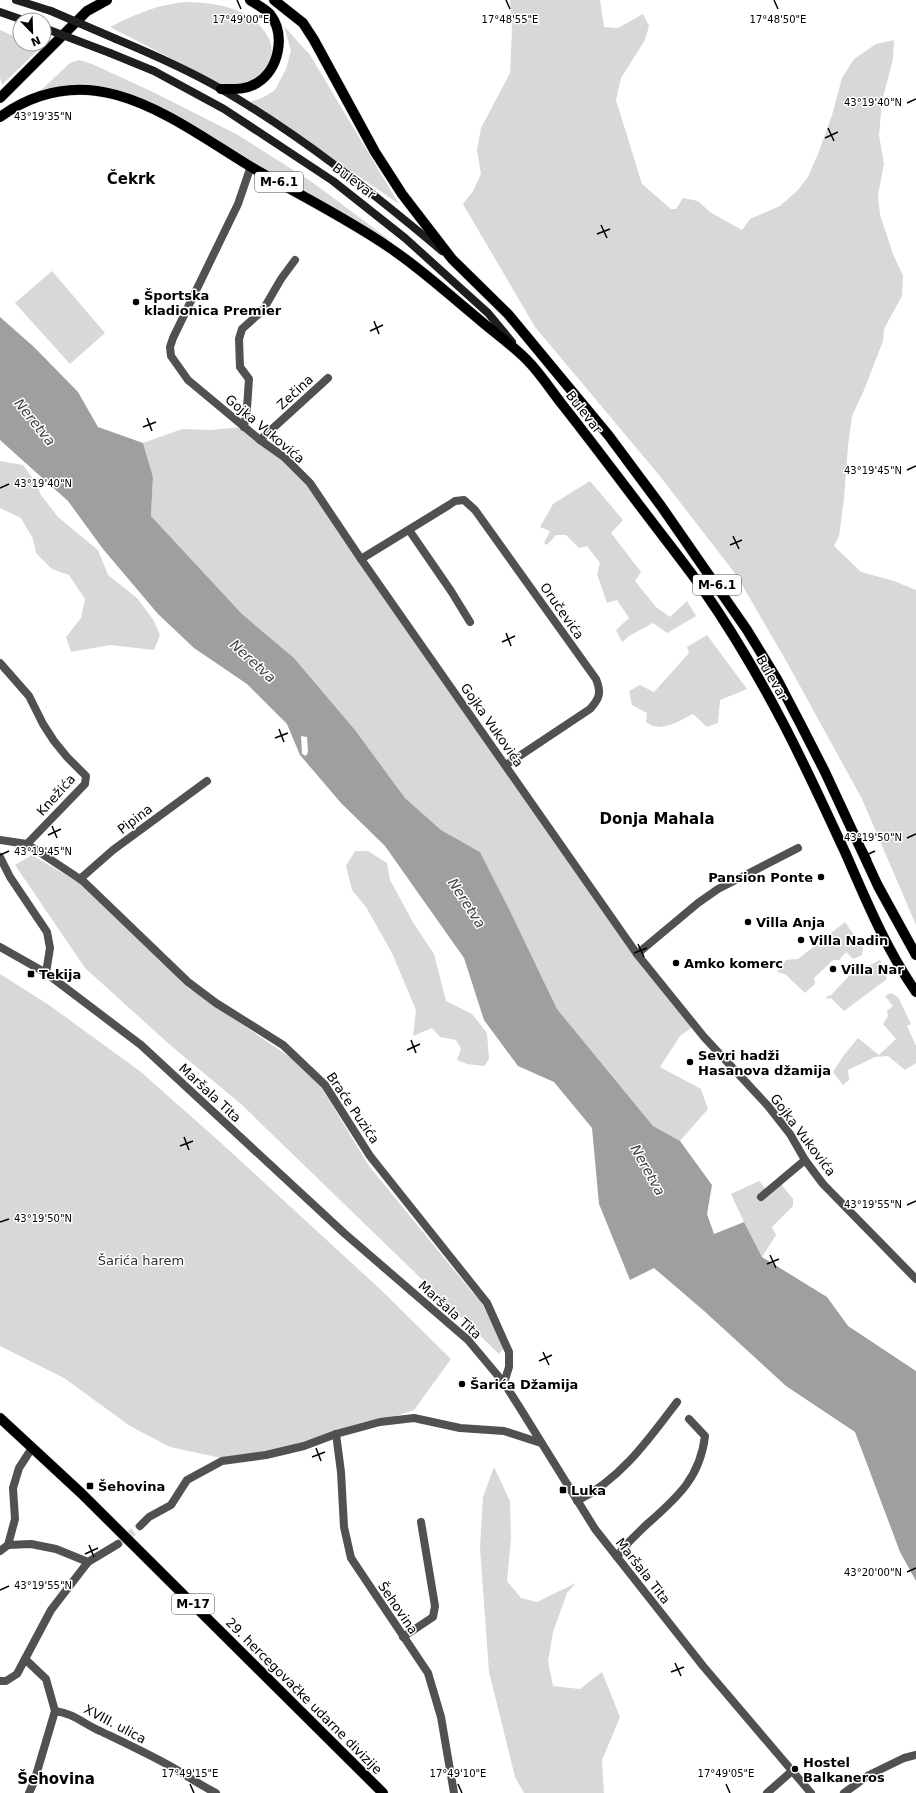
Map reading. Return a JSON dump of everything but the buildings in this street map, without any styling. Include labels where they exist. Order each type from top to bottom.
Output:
[{"type":"main road","points":[[16,0],[51,11],[174,65],[221,89],[331,162],[385,203],[452,259]]},
{"type":"main road","points":[[0,98],[87,11],[107,0]]},
{"type":"main road","points":[[221,89],[241,89],[256,83],[265,76],[274,61],[280,46],[278,32],[270,14],[250,0]]},
{"type":"main road","name":"M-6.1","points":[[274,0],[303,23],[314,40],[375,152],[402,194],[452,259],[508,314],[609,436],[662,506],[747,630],[777,679],[798,718],[878,886],[916,955]]},
{"type":"main road","points":[[0,12],[12,16]]},
{"type":"main road","name":"Bulevar","points":[[52,31],[154,71],[224,110],[333,181],[405,238],[488,313],[528,361],[600,453],[702,589],[735,639],[782,722],[810,777],[870,909],[916,992]]},
{"type":"main road","name":"M-6.1","points":[[0,117],[16,105],[54,92],[102,90],[120,94],[146,104],[197,132],[251,166],[390,247],[435,281],[528,361]]},
{"type":"main road","name":"29. hercegovačke udarne divizije","points":[[0,1418],[81,1493],[383,1793]]},
{"type":"street","name":"Gojka Vukovića","points":[[251,166],[238,204],[201,282],[190,300],[170,347],[171,356],[188,380],[260,440],[284,457],[310,483],[361,559],[637,954],[704,1037],[768,1106],[790,1134],[805,1160],[823,1184],[916,1279]]},
{"type":"street","points":[[244,427],[249,379],[240,367],[239,339],[242,329],[263,310],[281,279],[295,260]]},
{"type":"street","name":"Zečina","points":[[260,440],[328,378]]},
{"type":"street","name":"Oručevića","points":[[361,559],[455,501],[464,500],[469,503],[587,667],[600,688],[598,700],[590,709],[506,765]]},
{"type":"street","points":[[409,530],[451,591],[470,622]]},
{"type":"street","name":"Knežića","points":[[0,663],[29,696],[43,724],[54,741],[67,757],[86,776],[85,784],[27,844]]},
{"type":"street","name":"Pipina","points":[[80,880],[113,850],[207,782]]},
{"type":"street","points":[[0,840],[27,844]]},
{"type":"street","name":"Braće Puzića","points":[[27,844],[80,880],[188,982],[216,1003],[283,1045],[325,1085],[370,1156],[487,1302],[509,1352],[509,1367],[504,1383]]},
{"type":"street","points":[[637,954],[718,889],[798,848]]},
{"type":"street","points":[[0,857],[14,883],[47,932],[50,948],[46,973]]},
{"type":"street","name":"Maršala Tita","points":[[0,948],[46,973],[141,1045],[344,1233],[462,1335],[504,1383],[595,1529],[703,1666],[811,1793]]},
{"type":"street","points":[[761,1197],[805,1160]]},
{"type":"street","points":[[577,1501],[589,1495],[619,1473],[631,1461],[678,1402]]},
{"type":"street","points":[[140,1526],[149,1517],[171,1505],[187,1480],[222,1461],[266,1455],[304,1446],[336,1434],[380,1422],[414,1418],[460,1428],[504,1431],[541,1443]]},
{"type":"street","points":[[617,1557],[624,1545],[672,1502],[687,1486],[703,1451],[704,1436],[689,1419]]},
{"type":"street","name":"Šehovina","points":[[336,1434],[341,1472],[344,1527],[351,1558],[428,1673],[441,1717],[454,1793]]},
{"type":"street","points":[[8,1545],[15,1519],[13,1488],[19,1468],[32,1448]]},
{"type":"street","points":[[403,1637],[433,1617],[435,1606],[420,1522]]},
{"type":"street","points":[[0,1551],[8,1545],[31,1544],[56,1549],[88,1562]]},
{"type":"street","points":[[0,1681],[6,1681],[17,1674],[51,1610],[88,1562],[118,1544]]},
{"type":"street","points":[[25,1659],[46,1679],[55,1711],[34,1782],[29,1793]]},
{"type":"street","name":"XVIII. ulica","points":[[55,1711],[66,1712],[76,1717],[99,1731],[176,1770],[194,1782],[216,1793]]},
{"type":"street","points":[[844,1793],[869,1775],[904,1758],[916,1754]]},
{"type":"street","points":[[766,1793],[792,1771]]},
{"type":"green space","points":[[510,0],[600,0],[604,27],[618,28],[643,14],[649,26],[645,40],[621,78],[616,100],[642,184],[671,209],[676,209],[683,198],[698,201],[710,212],[742,230],[750,219],[780,206],[797,191],[808,177],[832,115],[842,78],[854,59],[876,44],[894,40],[893,59],[882,101],[879,135],[884,164],[878,195],[880,215],[893,254],[903,276],[902,296],[884,329],[883,341],[852,416],[839,536],[834,546],[861,572],[894,581],[916,590],[916,925],[862,799],[789,666],[737,576],[659,475],[535,327],[463,204],[473,191],[481,174],[477,150],[481,128],[510,73],[512,29]]},
{"type":"green space","points":[[187,2],[224,6],[250,17],[257,23],[268,37],[272,52],[267,67],[262,74],[250,82],[242,84],[221,84],[110,27],[147,10]]},
{"type":"green space","points":[[284,26],[310,55],[399,204],[250,102],[262,98],[275,90],[286,69],[291,51]]},
{"type":"green space","points":[[0,30],[12,35],[12,52],[36,52],[2,85],[0,77]]},
{"type":"green space","points":[[79,60],[92,64],[153,92],[238,135],[312,182],[391,241],[148,102],[65,87],[39,92],[70,63]]},
{"type":"green space","points":[[52,271],[105,333],[70,364],[15,303]]},
{"type":"green space","points":[[244,427],[310,483],[647,965],[695,1025],[680,1036],[660,1067],[701,1089],[708,1109],[680,1141],[653,1126],[557,1009],[480,852],[441,830],[405,798],[355,730],[294,658],[242,614],[151,516],[153,477],[143,443],[182,429],[210,430]]},
{"type":"green space","points":[[0,461],[23,465],[36,483],[41,495],[58,517],[98,550],[108,575],[137,598],[154,621],[160,635],[154,650],[110,645],[71,652],[66,637],[81,618],[85,599],[69,575],[52,569],[36,553],[33,539],[21,518],[0,508]]},
{"type":"green space","points":[[590,481],[623,520],[611,533],[641,572],[635,581],[656,607],[670,617],[687,601],[696,616],[667,633],[653,623],[629,636],[622,642],[616,630],[629,618],[617,600],[607,603],[597,574],[600,563],[587,546],[579,548],[566,535],[556,535],[547,545],[544,543],[550,531],[540,527],[553,504]]},
{"type":"green space","points":[[707,635],[747,689],[720,700],[718,723],[707,727],[693,714],[676,723],[664,727],[658,727],[646,722],[647,713],[632,705],[629,691],[640,685],[654,692],[689,653],[687,647]]},
{"type":"green space","points":[[355,851],[368,851],[387,863],[390,880],[414,924],[434,954],[446,1001],[472,1014],[487,1033],[489,1059],[484,1066],[467,1064],[457,1060],[461,1049],[456,1040],[440,1037],[432,1028],[413,1036],[416,1010],[392,953],[366,907],[352,890],[346,866]]},
{"type":"green space","points":[[32,855],[81,884],[187,987],[294,1060],[320,1085],[369,1166],[472,1292],[480,1299],[504,1348],[499,1354],[242,1105],[169,1044],[85,968],[15,865]]},
{"type":"green space","points":[[845,922],[863,948],[862,955],[853,959],[846,952],[839,960],[833,960],[814,978],[815,984],[805,993],[785,974],[777,972],[786,960],[798,959]]},
{"type":"green space","points":[[880,960],[887,979],[844,1011],[831,998],[827,999],[826,997],[831,995],[850,975]]},
{"type":"green space","name":"Šarića harem","points":[[0,974],[49,1005],[141,1072],[220,1142],[380,1289],[451,1359],[414,1410],[311,1445],[221,1458],[170,1447],[130,1426],[64,1378],[0,1346]]},
{"type":"green space","points":[[891,993],[898,997],[911,1024],[907,1026],[916,1046],[916,1063],[905,1070],[888,1056],[875,1057],[848,1070],[849,1080],[843,1085],[833,1072],[844,1055],[858,1038],[879,1055],[896,1039],[883,1024],[888,1016],[887,1011],[893,1006],[885,996]]},
{"type":"green space","points":[[759,1181],[765,1188],[781,1184],[793,1199],[793,1206],[772,1227],[776,1235],[762,1257],[731,1194]]},
{"type":"green space","points":[[494,1467],[510,1501],[511,1538],[507,1581],[521,1598],[537,1602],[576,1583],[567,1593],[553,1632],[548,1661],[553,1686],[580,1689],[602,1672],[620,1717],[602,1760],[604,1793],[524,1793],[515,1777],[489,1672],[480,1548],[483,1497]]},
{"type":"water","name":"Neretva","points":[[0,317],[34,347],[78,392],[98,427],[143,443],[153,477],[151,516],[242,614],[294,658],[355,730],[405,798],[441,830],[480,852],[557,1009],[653,1126],[680,1141],[712,1185],[707,1214],[714,1234],[744,1222],[762,1257],[827,1297],[848,1326],[916,1371],[916,1581],[900,1552],[855,1432],[786,1386],[703,1310],[654,1268],[630,1280],[599,1204],[592,1128],[554,1082],[518,1066],[484,1020],[464,958],[385,846],[341,803],[300,755],[287,724],[247,684],[194,648],[158,614],[103,549],[68,501],[0,440]],"holes":[[[301,736],[307,737],[308,752],[306,756],[302,754]]]},
{"type":"tunnel","points":[[118,1544],[140,1526]]},
{"type":"place","name":"Športska kladionica Premier","points":[[136,302]]},
{"type":"place","name":"Pansion Ponte","points":[[821,877]]},
{"type":"place","name":"Villa Anja","points":[[748,922]]},
{"type":"place","name":"Villa Nadin","points":[[801,940]]},
{"type":"place","name":"Amko komerc","points":[[676,963]]},
{"type":"place","name":"Villa Nar","points":[[833,969]]},
{"type":"place","name":"Tekija","points":[[31,974]]},
{"type":"place","name":"Sevri hadži Hasanova džamija","points":[[690,1062]]},
{"type":"place","name":"Šarića Džamija","points":[[462,1384]]},
{"type":"place","name":"Šehovina","points":[[90,1486]]},
{"type":"place","name":"Luka","points":[[563,1490]]},
{"type":"place","name":"Hostel Balkaneros","points":[[795,1769]]},
{"type":"district","name":"Čekrk","points":[[131,179]]},
{"type":"district","name":"Donja Mahala","points":[[657,819]]},
{"type":"district","name":"Šehovina","points":[[56,1779]]}]
